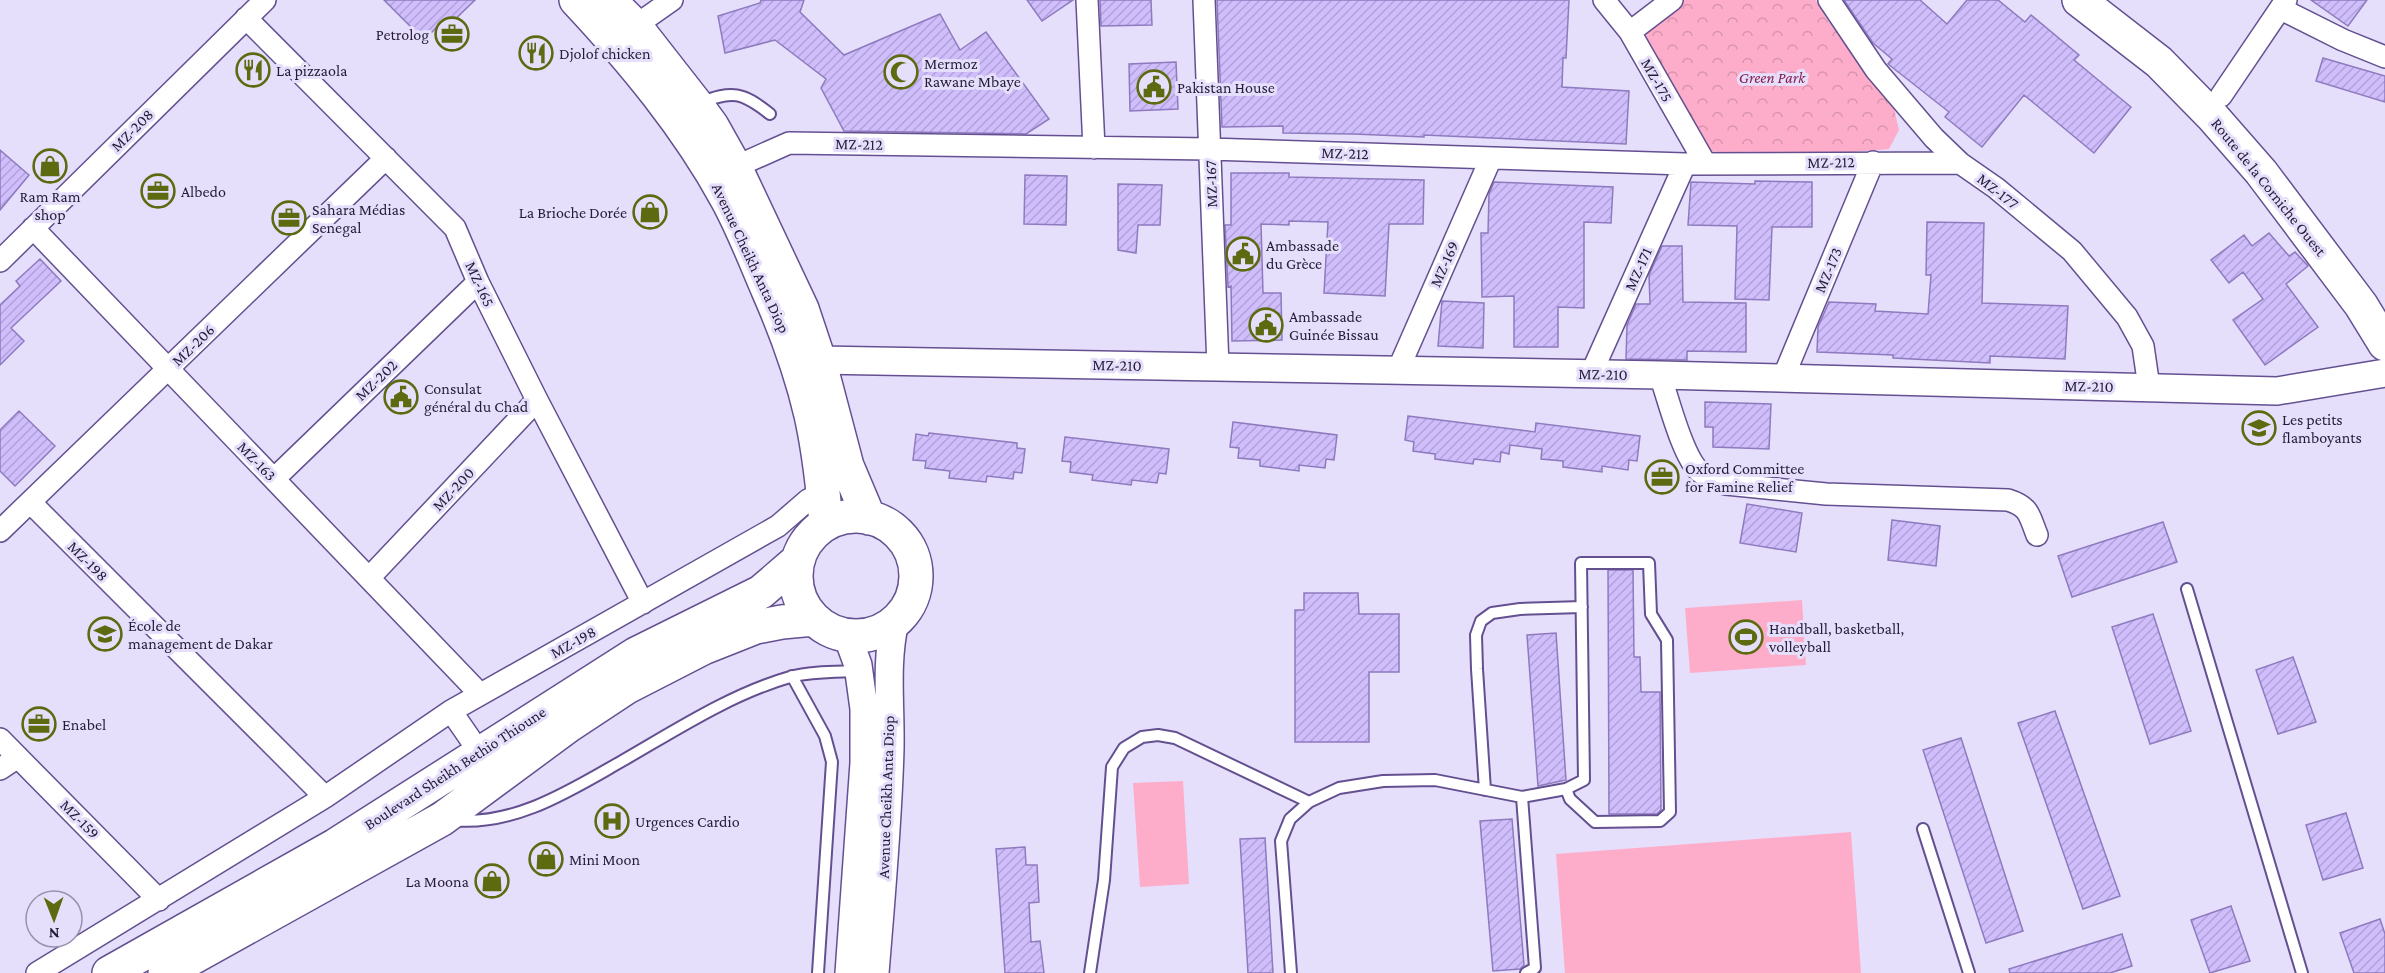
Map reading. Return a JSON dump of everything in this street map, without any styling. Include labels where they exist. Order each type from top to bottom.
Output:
[{"type":"main road","name":"Avenue Cheikh Anta Diop","points":[[576,0],[630,60],[659,97],[710,168],[728,201],[750,246],[798,365],[814,427],[825,508]]},
{"type":"main road","name":"Avenue Cheikh Anta Diop","points":[[609,0],[635,26],[696,104],[712,126],[735,167],[792,285],[819,360],[847,466],[869,518]]},
{"type":"main road","name":"Route de la Corniche Ouest","points":[[2079,0],[2159,62],[2212,116],[2261,172],[2361,305],[2385,344]]},
{"type":"main road","name":"Route de la Corniche Ouest","points":[[2115,0],[2172,46],[2221,96],[2321,216],[2385,301]]},
{"type":"main road","points":[[825,508],[869,518],[886,525],[901,537],[911,552],[916,570],[914,589],[907,607],[895,621],[881,630],[864,635],[847,635],[830,630],[814,620],[804,607],[798,592],[796,576],[798,561],[825,508]]},
{"type":"main road","name":"Boulevard Sheikh Bethio Thioune","points":[[109,973],[336,844],[636,654],[761,592],[798,561]]},
{"type":"main road","name":"Boulevard Sheikh Bethio Thioune","points":[[165,973],[442,819],[568,726],[627,687],[703,648],[756,627],[782,622],[814,620]]},
{"type":"street","name":"MZ-208","points":[[4,249],[33,228],[265,0]]},
{"type":"street","points":[[635,26],[672,0]]},
{"type":"street","points":[[1088,0],[1094,148]]},
{"type":"street","name":"MZ-167","points":[[1204,0],[1218,367]]},
{"type":"street","name":"MZ-175","points":[[1604,0],[1630,32],[1695,164]]},
{"type":"street","points":[[1630,32],[1672,0]]},
{"type":"street","name":"MZ-177","points":[[1829,0],[1876,70],[1934,138],[1960,163],[1996,188],[2072,251],[2127,317],[2143,346],[2149,387]]},
{"type":"street","points":[[2221,96],[2283,5],[2343,40],[2385,57]]},
{"type":"street","name":"MZ-165","points":[[246,18],[455,228],[478,282],[537,400],[643,603]]},
{"type":"street","name":"MZ-212","points":[[735,167],[789,143],[1210,149],[1695,164],[1960,163]]},
{"type":"street","name":"MZ-206","points":[[0,531],[386,158]]},
{"type":"street","name":"MZ-169","points":[[1398,370],[1491,158]]},
{"type":"street","name":"MZ-173","points":[[1783,378],[1873,162]]},
{"type":"street","name":"MZ-171","points":[[1591,374],[1695,164]]},
{"type":"street","name":"MZ-163","points":[[33,228],[480,694]]},
{"type":"street","name":"MZ-202","points":[[274,479],[478,282]]},
{"type":"street","name":"MZ-210","points":[[819,360],[1660,375],[2277,391],[2385,373]]},
{"type":"street","points":[[1660,375],[1690,460],[1700,472],[1714,480],[1726,484],[1826,494],[2008,500],[2022,505],[2028,511],[2037,535]]},
{"type":"street","name":"MZ-200","points":[[369,578],[537,400]]},
{"type":"street","name":"MZ-198","points":[[37,973],[325,797],[451,711],[778,526],[808,500],[825,508]]},
{"type":"street","name":"MZ-198","points":[[30,502],[325,797]]},
{"type":"street","name":"Avenue Cheikh Anta Diop","points":[[875,973],[887,826],[890,746],[889,664],[895,621]]},
{"type":"street","name":"Avenue Cheikh Anta Diop","points":[[847,635],[859,671],[864,709],[864,763],[849,973]]},
{"type":"street","points":[[451,711],[480,753]]},
{"type":"street","name":"MZ-159","points":[[0,739],[159,900]]},
{"type":"street","points":[[0,769],[18,757]]},
{"type":"lane","points":[[696,104],[722,96],[744,96],[770,114]]},
{"type":"lane","points":[[1291,973],[1281,841],[1290,819],[1309,802],[1339,788],[1383,781],[1435,780],[1522,797],[1566,789],[1584,780],[1581,563],[1649,563],[1651,614],[1667,640],[1670,812],[1660,821],[1595,822],[1570,800],[1566,789]]},
{"type":"lane","points":[[2187,589],[2302,973]]},
{"type":"lane","points":[[1485,790],[1476,635],[1481,621],[1492,613],[1520,609],[1582,607]]},
{"type":"lane","points":[[442,819],[468,822],[490,819],[535,807],[574,788],[705,714],[792,676],[859,671]]},
{"type":"lane","points":[[792,676],[825,736],[832,762],[818,973]]},
{"type":"lane","points":[[1090,973],[1104,880],[1112,767],[1124,748],[1142,737],[1158,735],[1175,738],[1309,802]]},
{"type":"lane","points":[[1522,797],[1535,968],[1526,973]]},
{"type":"lane","points":[[1923,829],[1969,973]]},
{"type":"green space","name":"Green Park","points":[[1682,0],[1816,0],[1826,18],[1894,108],[1899,130],[1889,149],[1777,155],[1710,151],[1645,47],[1647,31]]},
{"type":"green space","name":"Handball, basketball, volleyball","points":[[1802,600],[1806,665],[1690,673],[1685,608]]},
{"type":"green space","points":[[1183,781],[1189,884],[1140,887],[1133,783]]},
{"type":"green space","points":[[1851,832],[1861,973],[1565,973],[1556,854]]},
{"type":"building","points":[[384,0],[475,0],[442,32],[437,27],[424,40]]},
{"type":"building","name":"Mermoz Rawane Mbaye","points":[[761,0],[804,0],[800,12],[844,55],[940,14],[960,50],[986,32],[1049,119],[1026,134],[844,131],[821,88],[826,79],[775,40],[725,53],[718,16],[760,3]]},
{"type":"building","points":[[1027,0],[1073,0],[1042,21]]},
{"type":"building","points":[[1100,0],[1151,0],[1152,25],[1101,26]]},
{"type":"building","points":[[1217,0],[1569,0],[1562,87],[1629,91],[1626,144],[1424,135],[1424,137],[1283,133],[1283,126],[1222,127]]},
{"type":"building","points":[[1844,0],[1920,0],[1947,24],[1967,0],[1998,0],[2025,22],[2031,15],[2079,55],[2074,60],[2131,107],[2094,153],[2024,95],[1982,147],[1945,117],[1949,112],[1888,64],[1892,59],[1873,43]]},
{"type":"building","points":[[2311,0],[2367,0],[2348,26]]},
{"type":"building","points":[[2323,58],[2385,76],[2385,102],[2316,81]]},
{"type":"building","name":"Pakistan House","points":[[1176,62],[1178,109],[1130,111],[1129,64]]},
{"type":"building","points":[[0,150],[29,175],[0,210]]},
{"type":"building","points":[[1231,173],[1289,173],[1289,177],[1424,180],[1423,224],[1389,224],[1385,296],[1324,293],[1328,222],[1289,221],[1289,225],[1261,224],[1263,293],[1281,293],[1282,340],[1232,341],[1231,286],[1228,287],[1225,225],[1231,225]]},
{"type":"building","points":[[1025,175],[1067,176],[1066,225],[1024,224]]},
{"type":"building","points":[[1755,181],[1812,182],[1812,227],[1772,227],[1769,300],[1735,299],[1737,226],[1688,225],[1691,182],[1755,184]]},
{"type":"building","points":[[1494,182],[1613,187],[1611,223],[1584,222],[1584,308],[1558,307],[1558,347],[1514,347],[1514,296],[1482,297],[1481,233],[1488,233],[1489,194]]},
{"type":"building","points":[[1118,184],[1162,185],[1160,225],[1138,225],[1136,253],[1118,250]]},
{"type":"building","points":[[1927,222],[1984,223],[1982,303],[2068,306],[2065,359],[1990,356],[1990,363],[1893,358],[1893,355],[1817,352],[1818,327],[1829,302],[1876,304],[1875,311],[1928,314],[1931,275],[1926,275]]},
{"type":"building","points":[[2269,233],[2289,256],[2295,252],[2308,266],[2286,284],[2318,327],[2265,365],[2233,320],[2263,299],[2243,272],[2229,283],[2211,260],[2244,235],[2252,246]]},
{"type":"building","points":[[1662,246],[1682,246],[1683,302],[1746,303],[1746,352],[1687,351],[1687,360],[1626,359],[1627,325],[1636,304],[1650,304],[1649,275]]},
{"type":"building","points":[[40,259],[61,281],[11,328],[24,341],[0,365],[0,305],[20,286],[16,281]]},
{"type":"building","points":[[1442,301],[1484,303],[1483,348],[1438,346]]},
{"type":"building","points":[[1705,402],[1771,404],[1769,449],[1713,447],[1713,427],[1705,427]]},
{"type":"building","points":[[19,411],[55,446],[15,486],[0,471],[0,430]]},
{"type":"building","points":[[1408,416],[1535,432],[1536,423],[1640,436],[1637,461],[1629,460],[1628,470],[1602,466],[1602,472],[1563,467],[1563,461],[1541,459],[1542,449],[1510,445],[1509,454],[1501,452],[1500,462],[1474,459],[1473,464],[1435,459],[1435,454],[1413,451],[1414,442],[1405,440]]},
{"type":"building","points":[[1233,422],[1337,435],[1334,460],[1326,459],[1325,468],[1299,465],[1299,471],[1260,466],[1260,460],[1238,458],[1239,448],[1230,447]]},
{"type":"building","points":[[929,433],[1017,443],[1017,448],[1025,449],[1022,473],[1014,472],[1013,479],[987,476],[986,482],[949,478],[950,471],[925,468],[926,461],[913,460],[916,434],[928,436]]},
{"type":"building","points":[[1065,437],[1169,449],[1166,474],[1159,473],[1157,483],[1132,480],[1131,485],[1092,480],[1093,475],[1070,472],[1071,462],[1062,461]]},
{"type":"building","points":[[1747,504],[1802,513],[1796,552],[1740,543]]},
{"type":"building","points":[[1892,520],[1940,526],[1936,566],[1888,560]]},
{"type":"building","points":[[2163,522],[2177,562],[2072,597],[2058,556]]},
{"type":"building","points":[[1608,570],[1633,570],[1634,657],[1640,657],[1641,692],[1660,692],[1661,810],[1657,814],[1609,814]]},
{"type":"building","points":[[1304,593],[1358,593],[1359,614],[1399,614],[1399,672],[1369,672],[1369,742],[1295,742],[1295,610],[1304,610]]},
{"type":"building","points":[[2153,614],[2191,731],[2150,744],[2112,627]]},
{"type":"building","points":[[1556,633],[1566,780],[1538,786],[1527,635]]},
{"type":"building","points":[[2293,657],[2316,722],[2278,734],[2256,670]]},
{"type":"building","points":[[2055,711],[2120,896],[2083,909],[2018,723]]},
{"type":"building","points":[[1961,738],[2023,931],[1986,943],[1923,750]]},
{"type":"building","points":[[2346,813],[2363,868],[2323,880],[2306,825]]},
{"type":"building","points":[[1512,819],[1524,965],[1520,969],[1493,971],[1480,821]]},
{"type":"building","points":[[1265,838],[1273,973],[1248,973],[1240,839]]},
{"type":"building","points":[[1025,847],[1026,865],[1037,865],[1039,902],[1029,903],[1031,942],[1040,941],[1044,973],[1005,973],[996,849]]},
{"type":"building","points":[[2231,906],[2250,961],[2210,973],[2191,920]]},
{"type":"building","points":[[2380,919],[2385,934],[2385,973],[2354,973],[2340,933]]},
{"type":"building","points":[[2122,934],[2132,966],[2110,973],[2010,973],[2009,969]]},
{"type":"place","name":"Petrolog","points":[[452,34]]},
{"type":"place","name":"Djolof chicken","points":[[536,53]]},
{"type":"place","name":"La pizzaola","points":[[253,70]]},
{"type":"place","name":"Mermoz Rawane Mbaye","points":[[901,72]]},
{"type":"place","name":"Pakistan House","points":[[1154,87]]},
{"type":"place","name":"Ram Ram shop","points":[[50,166]]},
{"type":"place","name":"Albedo","points":[[158,191]]},
{"type":"place","name":"La Brioche Dorée","points":[[650,212]]},
{"type":"place","name":"Sahara Médias Senegal","points":[[289,218]]},
{"type":"place","name":"Ambassade du Grèce","points":[[1243,254]]},
{"type":"place","name":"Ambassade Guinée Bissau","points":[[1266,325]]},
{"type":"place","name":"Consulat général du Chad","points":[[401,397]]},
{"type":"place","name":"Les petits flamboyants","points":[[2259,428]]},
{"type":"place","name":"Oxford Committee for Famine Relief","points":[[1662,477]]},
{"type":"place","name":"École de management de Dakar","points":[[105,634]]},
{"type":"place","name":"Handball, basketball, volleyball","points":[[1746,637]]},
{"type":"place","name":"Enabel","points":[[39,724]]},
{"type":"place","name":"Urgences Cardio","points":[[612,821]]},
{"type":"place","name":"Mini Moon","points":[[546,859]]},
{"type":"place","name":"La Moona","points":[[492,881]]}]
